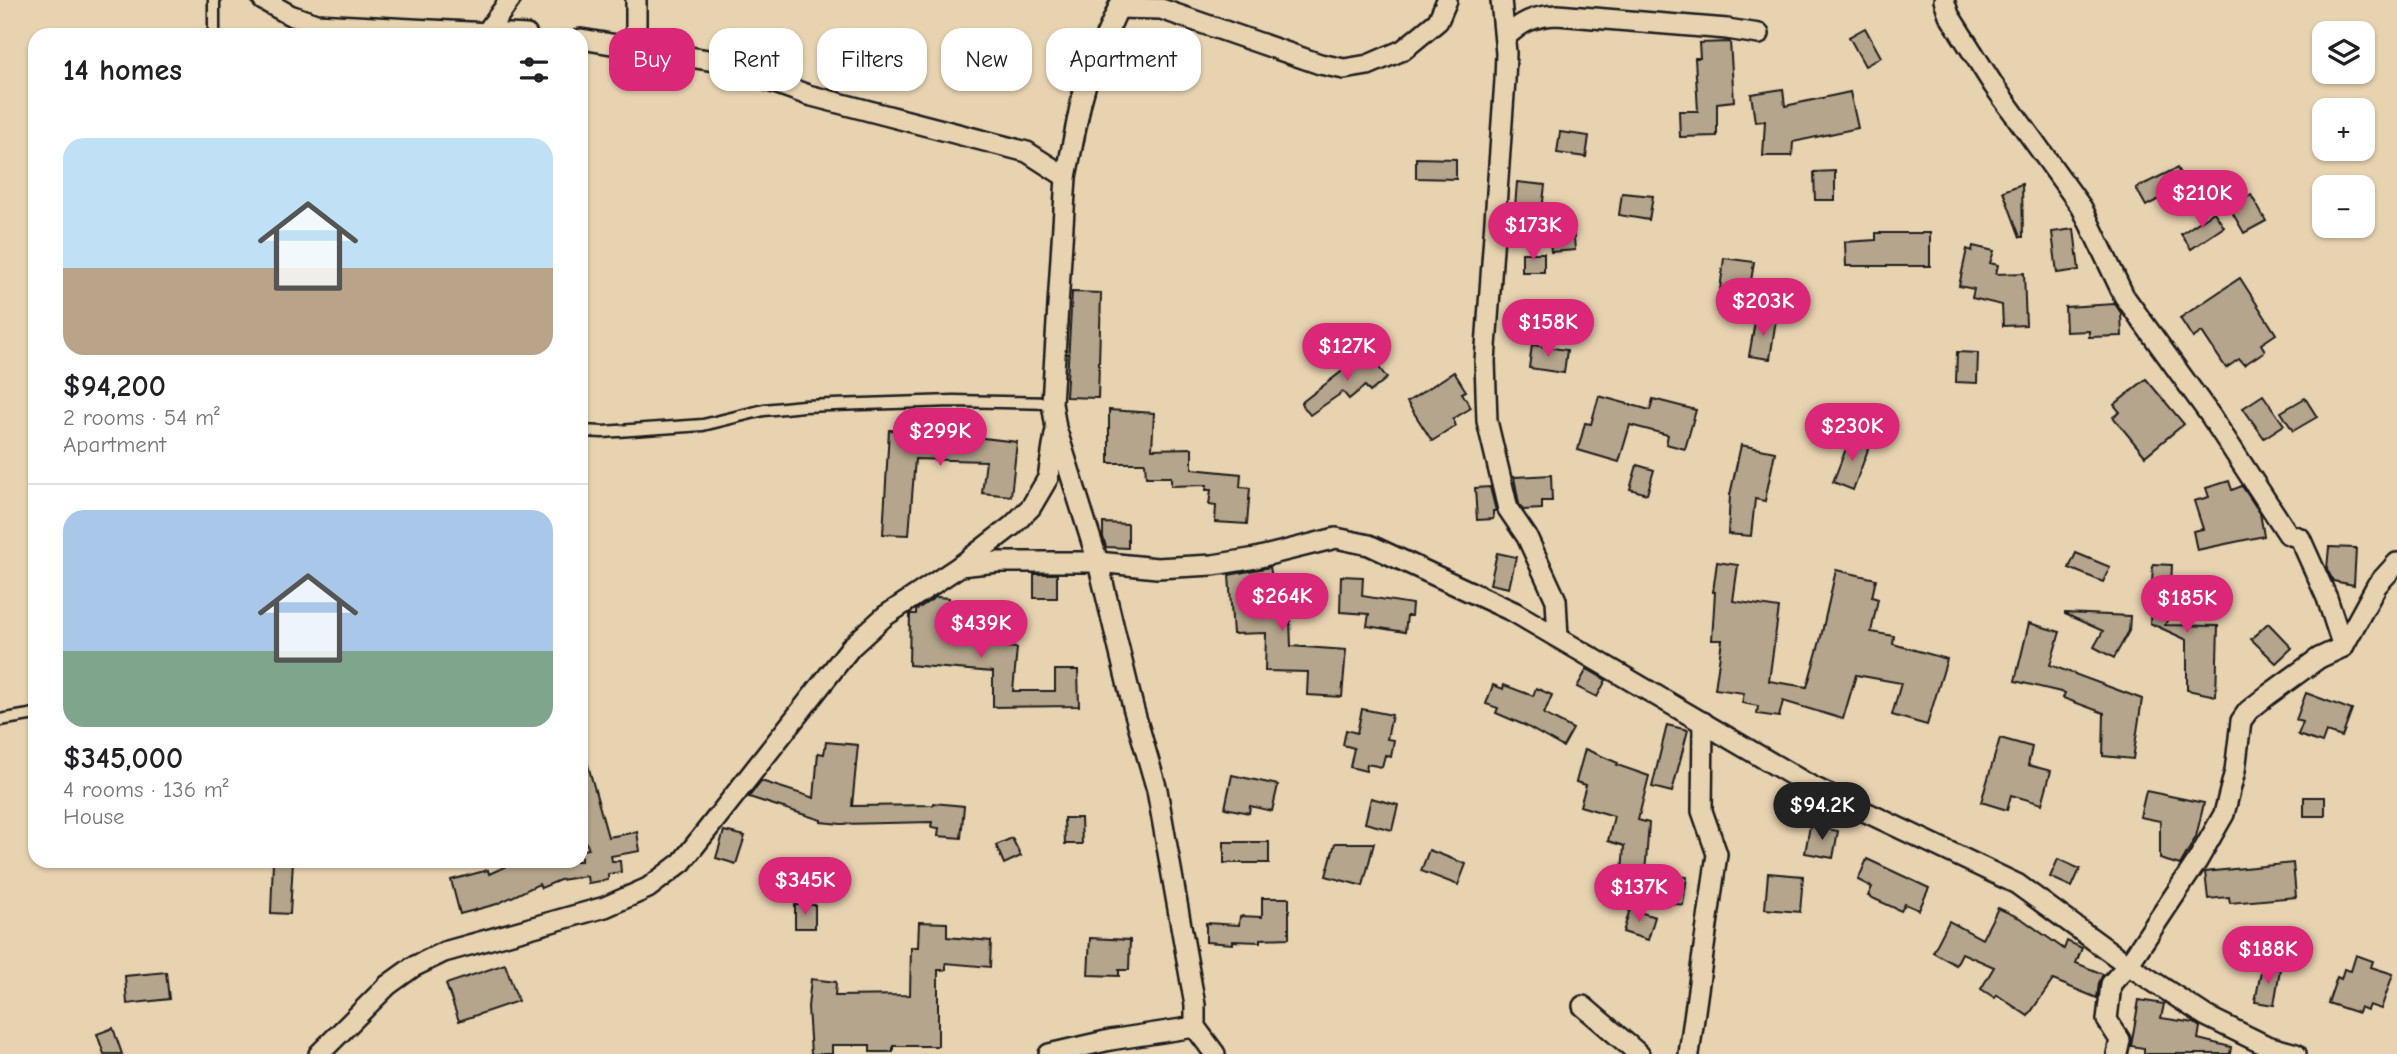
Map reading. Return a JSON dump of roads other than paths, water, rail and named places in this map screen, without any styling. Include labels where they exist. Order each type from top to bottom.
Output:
[{"type":"street","points":[[263,0],[290,15],[316,24],[392,28]]},
{"type":"street","points":[[490,28],[510,0]]},
{"type":"street","points":[[636,0],[636,28]]},
{"type":"street","points":[[1215,1054],[1195,1027],[1195,1005],[1157,790],[1133,707],[1098,562],[1056,428],[1052,403],[1066,177],[1081,102],[1089,73],[1120,4],[1161,9],[1321,64],[1344,69],[1368,65],[1403,50],[1438,21],[1447,0]]},
{"type":"street","points":[[1501,0],[1505,38],[1504,127],[1485,361],[1487,421],[1508,509],[1527,537],[1556,600],[1558,637]]},
{"type":"street","points":[[1944,0],[1949,15],[1994,86],[2081,208],[2124,296],[2210,415],[2288,534],[2300,538],[2327,598],[2343,647]]},
{"type":"street","points":[[1505,38],[1518,25],[1534,17],[1557,15],[1759,34]]},
{"type":"street","points":[[588,39],[609,42]]},
{"type":"street","points":[[695,57],[714,61],[808,95],[1027,152],[1066,177]]},
{"type":"street","points":[[319,1054],[388,985],[413,967],[444,952],[605,907],[648,888],[682,862],[851,647],[885,616],[960,566],[1013,526],[1031,507],[1048,478],[1056,428]]},
{"type":"street","points":[[960,566],[997,562],[1098,562],[1157,568],[1213,565],[1256,558],[1336,538],[1369,545],[1514,612],[1809,785],[2017,884],[2128,965],[2206,1016],[2267,1046],[2296,1054]]},
{"type":"street","points":[[2117,1054],[2120,1040],[2107,1020],[2111,984],[2128,965],[2196,863],[2224,814],[2235,771],[2241,721],[2268,695],[2319,658],[2343,647],[2376,585],[2397,563]]},
{"type":"street","points":[[1689,1054],[1717,854],[1702,811],[1703,722]]},
{"type":"street","points":[[1583,1006],[1639,1054]]},
{"type":"street","points":[[1049,1054],[1110,1040],[1195,1027]]},
{"type":"lane","points":[[214,0],[214,28]]},
{"type":"lane","points":[[588,431],[703,425],[764,410],[803,406],[953,401],[1052,403]]},
{"type":"lane","points":[[0,720],[28,715]]}]
